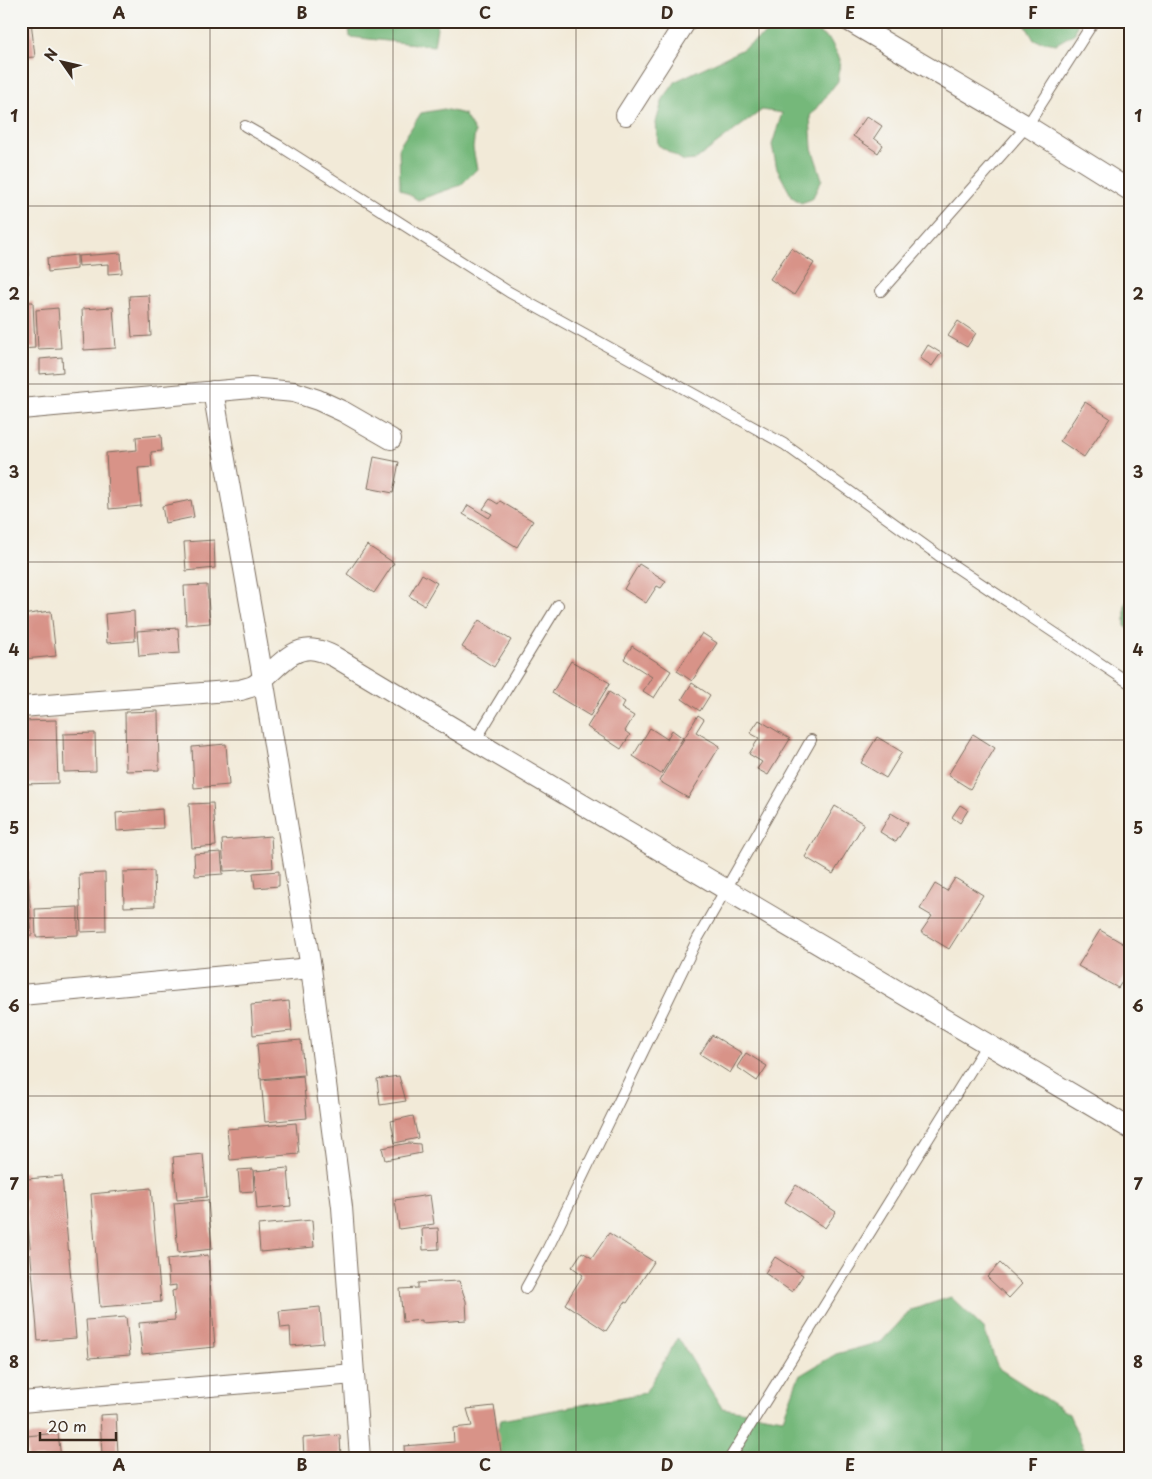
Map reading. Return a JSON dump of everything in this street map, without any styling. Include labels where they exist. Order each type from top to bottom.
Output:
[{"type":"street","points":[[626,115],[686,21]]},
{"type":"street","points":[[849,21],[1027,126],[1131,191]]},
{"type":"street","points":[[21,409],[251,388],[294,392],[326,404],[391,439]]},
{"type":"street","points":[[213,391],[311,968],[342,1207],[360,1458]]},
{"type":"street","points":[[21,707],[241,690],[252,686],[293,654],[299,651],[315,649],[335,657],[1131,1129]]},
{"type":"street","points":[[21,995],[311,968]]},
{"type":"street","points":[[21,1402],[354,1374]]},
{"type":"lane","points":[[881,291],[1027,126],[1094,21]]},
{"type":"lane","points":[[245,126],[280,146],[509,292],[784,444],[938,555],[1131,684]]},
{"type":"lane","points":[[475,741],[558,605]]},
{"type":"lane","points":[[526,1288],[698,938],[811,740]]},
{"type":"lane","points":[[730,1458],[986,1044]]},
{"type":"green space","points":[[348,21],[438,21],[434,46],[350,37]]},
{"type":"green space","points":[[1023,21],[1078,21],[1075,33],[1056,44],[1034,40]]},
{"type":"green space","points":[[802,22],[830,40],[840,59],[838,81],[810,116],[812,148],[822,179],[812,199],[801,203],[792,197],[777,169],[772,145],[782,113],[762,110],[695,160],[684,161],[658,145],[656,122],[663,99],[676,81],[741,50],[778,26]]},
{"type":"green space","points":[[444,109],[464,114],[475,132],[473,148],[477,169],[461,185],[418,200],[400,189],[399,147],[421,113]]},
{"type":"green space","points":[[1131,595],[1131,631],[1125,626],[1125,604]]},
{"type":"green space","points":[[951,1297],[984,1329],[998,1368],[1069,1414],[1087,1458],[487,1458],[501,1420],[645,1393],[678,1338],[722,1408],[783,1418],[799,1376],[836,1354],[881,1342],[911,1310]]},
{"type":"building","points":[[21,21],[31,21],[35,57],[21,58]]},
{"type":"building","points":[[867,116],[882,126],[874,138],[883,145],[878,153],[853,136]]},
{"type":"building","points":[[791,248],[814,263],[794,295],[770,279]]},
{"type":"building","points":[[121,253],[122,273],[108,274],[108,264],[79,266],[78,256]]},
{"type":"building","points":[[77,255],[77,269],[48,272],[47,258]]},
{"type":"building","points":[[21,259],[27,259],[28,274],[21,275]]},
{"type":"building","points":[[149,295],[151,336],[132,337],[129,296]]},
{"type":"building","points":[[21,302],[33,302],[35,348],[21,349]]},
{"type":"building","points":[[113,307],[116,348],[84,350],[82,309]]},
{"type":"building","points":[[58,308],[61,348],[38,349],[36,310]]},
{"type":"building","points":[[958,321],[976,333],[967,347],[948,336]]},
{"type":"building","points":[[928,345],[941,353],[932,366],[920,358]]},
{"type":"building","points":[[62,357],[63,372],[40,374],[40,359]]},
{"type":"building","points":[[1085,402],[1110,418],[1084,457],[1060,441]]},
{"type":"building","points":[[161,435],[162,451],[151,452],[152,467],[138,468],[141,506],[109,509],[106,453],[137,450],[136,437]]},
{"type":"building","points":[[374,457],[399,462],[393,493],[368,488]]},
{"type":"building","points":[[490,499],[498,504],[500,501],[533,521],[517,547],[463,514],[468,505],[489,518],[492,514],[483,509]]},
{"type":"building","points":[[191,500],[194,517],[165,523],[162,506]]},
{"type":"building","points":[[214,540],[215,568],[186,571],[184,542]]},
{"type":"building","points":[[367,545],[394,563],[374,593],[347,574]]},
{"type":"building","points":[[639,564],[666,581],[661,588],[657,586],[646,603],[624,589]]},
{"type":"building","points":[[422,574],[437,583],[424,605],[409,596]]},
{"type":"building","points":[[207,585],[210,623],[186,625],[184,586]]},
{"type":"building","points":[[51,611],[56,656],[24,659],[21,615]]},
{"type":"building","points":[[134,611],[135,641],[107,643],[105,614]]},
{"type":"building","points":[[479,620],[511,640],[494,667],[462,647]]},
{"type":"building","points":[[178,628],[180,653],[139,656],[137,631]]},
{"type":"building","points":[[702,633],[717,643],[692,681],[677,671]]},
{"type":"building","points":[[632,646],[671,671],[654,698],[643,691],[652,677],[624,659]]},
{"type":"building","points":[[571,661],[610,683],[590,716],[552,693]]},
{"type":"building","points":[[692,683],[710,695],[700,711],[682,699]]},
{"type":"building","points":[[609,692],[625,702],[621,708],[634,716],[625,731],[630,735],[621,749],[587,727]]},
{"type":"building","points":[[158,711],[159,770],[126,771],[125,712]]},
{"type":"building","points":[[698,715],[704,719],[696,732],[720,746],[688,798],[659,781]]},
{"type":"building","points":[[56,720],[58,783],[23,784],[21,721]]},
{"type":"building","points":[[759,720],[790,739],[768,775],[757,769],[762,762],[749,754],[759,738],[750,733]]},
{"type":"building","points":[[650,728],[667,739],[672,730],[683,738],[661,774],[633,756]]},
{"type":"building","points":[[95,733],[96,771],[64,772],[63,734]]},
{"type":"building","points":[[973,734],[995,748],[970,789],[948,775]]},
{"type":"building","points":[[877,737],[902,752],[886,778],[861,763]]},
{"type":"building","points":[[226,744],[229,785],[194,788],[192,747]]},
{"type":"building","points":[[213,803],[216,846],[192,848],[189,804]]},
{"type":"building","points":[[960,805],[968,810],[960,823],[952,817]]},
{"type":"building","points":[[835,806],[864,824],[833,874],[805,857]]},
{"type":"building","points":[[162,809],[163,828],[117,831],[116,813]]},
{"type":"building","points":[[891,813],[908,823],[896,842],[880,832]]},
{"type":"building","points":[[271,836],[273,868],[224,871],[222,840]]},
{"type":"building","points":[[21,840],[27,840],[28,874],[21,875]]},
{"type":"building","points":[[221,852],[223,874],[195,876],[194,854]]},
{"type":"building","points":[[154,871],[155,906],[124,907],[123,872]]},
{"type":"building","points":[[279,871],[279,886],[255,888],[253,873]]},
{"type":"building","points":[[105,873],[106,931],[81,932],[79,874]]},
{"type":"building","points":[[28,876],[32,935],[21,936],[21,877]]},
{"type":"building","points":[[955,878],[983,895],[949,949],[921,932],[932,916],[920,909],[935,884],[947,891]]},
{"type":"building","points":[[78,907],[78,935],[36,937],[35,909]]},
{"type":"building","points":[[1100,930],[1129,947],[1131,942],[1131,968],[1118,988],[1078,966]]},
{"type":"building","points":[[1131,971],[1131,988],[1123,983]]},
{"type":"building","points":[[289,1001],[292,1031],[253,1035],[251,1005]]},
{"type":"building","points":[[712,1035],[742,1053],[730,1073],[700,1054]]},
{"type":"building","points":[[301,1040],[304,1075],[260,1079],[257,1044]]},
{"type":"building","points":[[746,1053],[767,1066],[757,1081],[737,1067]]},
{"type":"building","points":[[303,1076],[307,1118],[265,1122],[261,1080]]},
{"type":"building","points":[[399,1076],[406,1101],[380,1105],[377,1079]]},
{"type":"building","points":[[413,1116],[418,1138],[395,1143],[391,1121]]},
{"type":"building","points":[[296,1123],[299,1154],[230,1160],[227,1129]]},
{"type":"building","points":[[409,1143],[420,1144],[421,1153],[385,1160],[382,1148]]},
{"type":"building","points":[[203,1154],[207,1197],[177,1200],[173,1157]]},
{"type":"building","points":[[288,1168],[291,1206],[257,1209],[254,1171]]},
{"type":"building","points":[[253,1169],[254,1191],[240,1192],[238,1170]]},
{"type":"building","points":[[21,1172],[26,1172],[27,1179],[62,1176],[76,1338],[38,1341],[26,1200],[21,1201]]},
{"type":"building","points":[[796,1185],[836,1212],[825,1228],[785,1202]]},
{"type":"building","points":[[151,1188],[161,1302],[100,1307],[91,1194]]},
{"type":"building","points":[[430,1195],[434,1224],[399,1229],[395,1200]]},
{"type":"building","points":[[208,1200],[212,1249],[178,1253],[174,1203]]},
{"type":"building","points":[[312,1220],[314,1247],[260,1252],[258,1225]]},
{"type":"building","points":[[438,1228],[439,1249],[423,1250],[422,1229]]},
{"type":"building","points":[[609,1233],[654,1262],[606,1331],[565,1304],[583,1275],[572,1267],[582,1252],[592,1258]]},
{"type":"building","points":[[208,1255],[215,1347],[142,1354],[139,1323],[175,1320],[172,1291],[176,1290],[176,1285],[169,1286],[167,1259]]},
{"type":"building","points":[[775,1257],[803,1275],[792,1292],[765,1273]]},
{"type":"building","points":[[1000,1263],[1022,1284],[1009,1298],[987,1277]]},
{"type":"building","points":[[459,1281],[466,1301],[467,1320],[421,1323],[421,1320],[403,1322],[400,1289],[418,1288],[418,1283]]},
{"type":"building","points":[[320,1307],[323,1343],[291,1346],[290,1327],[281,1328],[279,1311]]},
{"type":"building","points":[[126,1317],[130,1355],[89,1358],[86,1320]]},
{"type":"building","points":[[494,1406],[502,1458],[405,1458],[404,1446],[454,1442],[453,1428],[472,1426],[467,1409]]},
{"type":"building","points":[[116,1414],[118,1454],[102,1455],[100,1415]]},
{"type":"building","points":[[58,1433],[61,1458],[28,1458],[26,1436]]},
{"type":"building","points":[[340,1435],[341,1458],[304,1458],[303,1438]]}]
